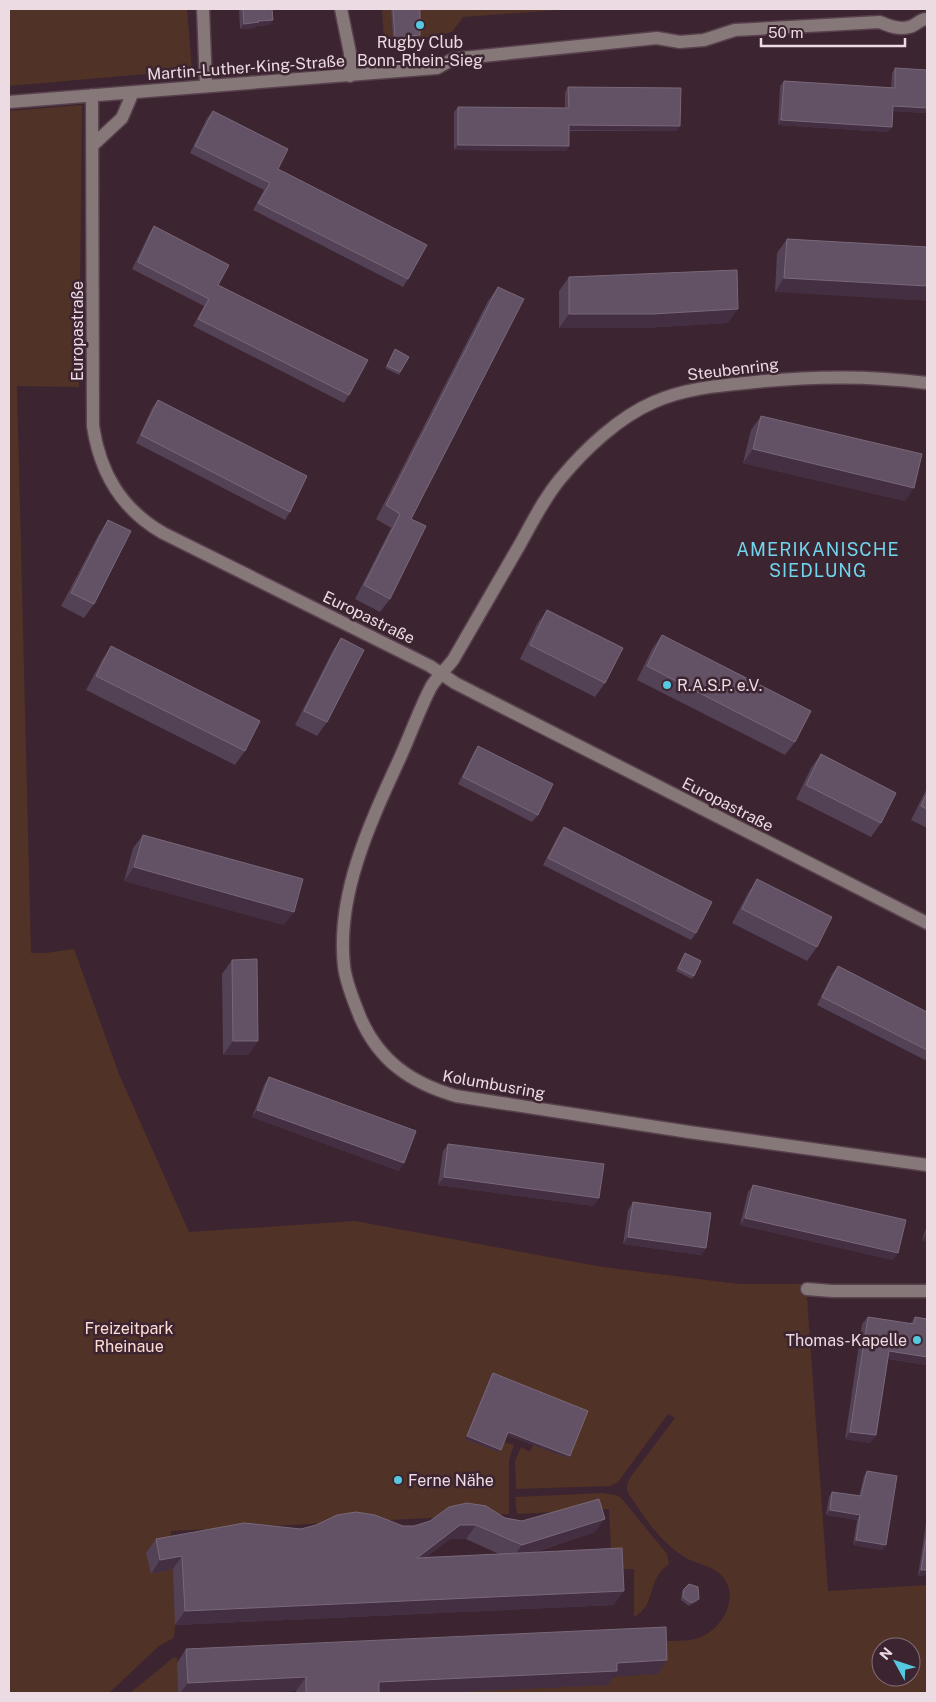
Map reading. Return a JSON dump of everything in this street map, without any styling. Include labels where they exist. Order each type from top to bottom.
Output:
[{"type":"street","points":[[203,9],[206,85]]},
{"type":"street","points":[[341,9],[350,53],[350,76]]},
{"type":"street","name":"Martin-Luther-King-Straße","points":[[9,102],[437,68],[454,59],[657,38],[680,42],[704,40],[735,30],[880,22],[893,27],[909,27],[922,19],[927,19]]},
{"type":"street","points":[[93,145],[122,118],[133,92]]},
{"type":"street","name":"Europastraße","points":[[92,95],[93,426],[97,452],[124,502],[150,526],[163,533],[430,666],[464,688],[927,923]]},
{"type":"street","name":"Steubenring","points":[[442,674],[453,660],[533,521],[560,479],[622,420],[653,402],[681,392],[710,386],[778,379],[840,377],[885,377],[927,383]]},
{"type":"street","name":"Kolumbusring","points":[[442,674],[432,685],[385,790],[367,835],[348,904],[344,943],[344,967],[350,991],[364,1026],[387,1058],[413,1080],[430,1089],[456,1096],[689,1132],[927,1165]]},
{"type":"street","points":[[807,1289],[832,1291],[927,1291]]},
{"type":"green space","points":[[9,9],[187,9],[192,70],[9,86]]},
{"type":"green space","name":"Rugby Club Bonn-Rhein-Sieg","points":[[382,9],[574,9],[463,17],[452,32],[431,37],[384,41]]},
{"type":"green space","name":"Freizeitpark Rheinaue","points":[[82,105],[79,387],[17,386],[31,953],[74,949],[119,1074],[189,1232],[355,1221],[603,1267],[738,1284],[806,1284],[828,1591],[927,1585],[927,1693],[429,1693],[607,1685],[607,1677],[657,1674],[665,1641],[691,1640],[704,1636],[720,1623],[729,1605],[730,1595],[723,1577],[710,1568],[686,1558],[671,1547],[653,1528],[628,1491],[627,1484],[632,1475],[675,1418],[668,1414],[618,1482],[610,1486],[516,1489],[515,1461],[521,1447],[530,1452],[533,1445],[568,1458],[491,1375],[504,1442],[514,1445],[509,1460],[509,1514],[171,1531],[172,1548],[191,1566],[175,1625],[174,1638],[159,1646],[109,1693],[9,1693],[9,111]]},
{"type":"green space","points":[[602,1493],[616,1495],[622,1499],[667,1554],[669,1564],[657,1578],[646,1606],[634,1617],[634,1569],[612,1569],[609,1509],[517,1514],[515,1497]]},
{"type":"green space","points":[[173,1658],[177,1658],[178,1693],[130,1693]]},
{"type":"building","points":[[243,9],[272,9],[273,20],[244,24]]},
{"type":"building","points":[[393,9],[420,9],[420,35],[395,38]]},
{"type":"building","points":[[895,68],[927,70],[927,108],[893,106],[892,127],[781,120],[784,81],[895,88]]},
{"type":"building","points":[[568,87],[681,88],[680,126],[569,125],[569,146],[458,145],[458,107],[569,108]]},
{"type":"building","points":[[213,111],[288,149],[278,169],[427,245],[408,279],[258,203],[270,183],[195,146]]},
{"type":"building","points":[[154,226],[229,265],[218,285],[368,360],[349,395],[198,319],[209,299],[138,262]]},
{"type":"building","points":[[787,239],[927,247],[927,286],[784,278]]},
{"type":"building","points":[[737,270],[738,309],[653,314],[569,314],[569,277]]},
{"type":"building","points":[[498,287],[524,299],[411,519],[426,526],[390,599],[364,585],[400,514],[386,505]]},
{"type":"building","points":[[395,349],[409,357],[400,372],[387,366]]},
{"type":"building","points":[[158,400],[307,476],[290,512],[141,435]]},
{"type":"building","points":[[761,416],[922,454],[914,488],[753,449]]},
{"type":"building","points":[[108,520],[131,531],[94,604],[71,593]]},
{"type":"building","points":[[547,610],[623,648],[605,683],[530,645]]},
{"type":"building","points":[[662,635],[811,711],[795,742],[647,666]]},
{"type":"building","points":[[341,638],[364,650],[327,722],[304,711]]},
{"type":"building","points":[[111,646],[260,721],[245,751],[96,676]]},
{"type":"building","points":[[478,746],[553,784],[538,815],[463,777]]},
{"type":"building","points":[[821,754],[896,793],[881,823],[806,785]]},
{"type":"building","points":[[927,793],[927,809],[921,806]]},
{"type":"building","points":[[564,827],[712,902],[696,933],[548,858]]},
{"type":"building","points":[[143,835],[303,879],[294,912],[134,867]]},
{"type":"building","points":[[757,879],[832,917],[817,947],[742,909]]},
{"type":"building","points":[[685,953],[701,961],[694,976],[678,968]]},
{"type":"building","points":[[257,959],[258,1041],[233,1041],[232,960]]},
{"type":"building","points":[[838,966],[927,1012],[927,1050],[822,997]]},
{"type":"building","points":[[269,1077],[416,1131],[404,1163],[257,1110]]},
{"type":"building","points":[[448,1144],[604,1164],[599,1198],[444,1177]]},
{"type":"building","points":[[753,1185],[906,1220],[898,1253],[745,1218]]},
{"type":"building","points":[[633,1202],[711,1213],[706,1248],[628,1237]]},
{"type":"building","points":[[868,1317],[914,1324],[915,1317],[927,1319],[927,1357],[889,1351],[876,1435],[850,1432]]},
{"type":"building","points":[[493,1373],[588,1411],[570,1456],[508,1432],[501,1450],[467,1436]]},
{"type":"building","points":[[867,1471],[897,1476],[886,1545],[856,1540],[860,1515],[830,1510],[832,1492],[861,1496]]},
{"type":"building","points":[[599,1499],[605,1519],[522,1545],[476,1525],[460,1525],[417,1558],[622,1548],[624,1591],[185,1611],[182,1556],[160,1560],[156,1539],[244,1523],[301,1529],[316,1525],[337,1515],[356,1512],[375,1515],[403,1526],[414,1526],[430,1521],[449,1507],[467,1503],[486,1506],[505,1518],[522,1521]]},
{"type":"building","points":[[927,1533],[927,1570],[921,1570]]},
{"type":"building","points":[[689,1584],[698,1587],[699,1599],[691,1603],[683,1597],[684,1589]]},
{"type":"building","points":[[666,1627],[667,1660],[617,1663],[617,1671],[379,1682],[379,1693],[306,1693],[306,1677],[188,1683],[186,1649]]},
{"type":"place","name":"Rugby Club Bonn-Rhein-Sieg","points":[[420,25]]},
{"type":"place","name":"R.A.S.P. e.V.","points":[[667,685]]},
{"type":"place","name":"Thomas-Kapelle","points":[[917,1340]]},
{"type":"place","name":"Ferne Nähe","points":[[398,1480]]},
{"type":"district","name":"AMERIKANISCHE SIEDLUNG","points":[[818,560]]}]
